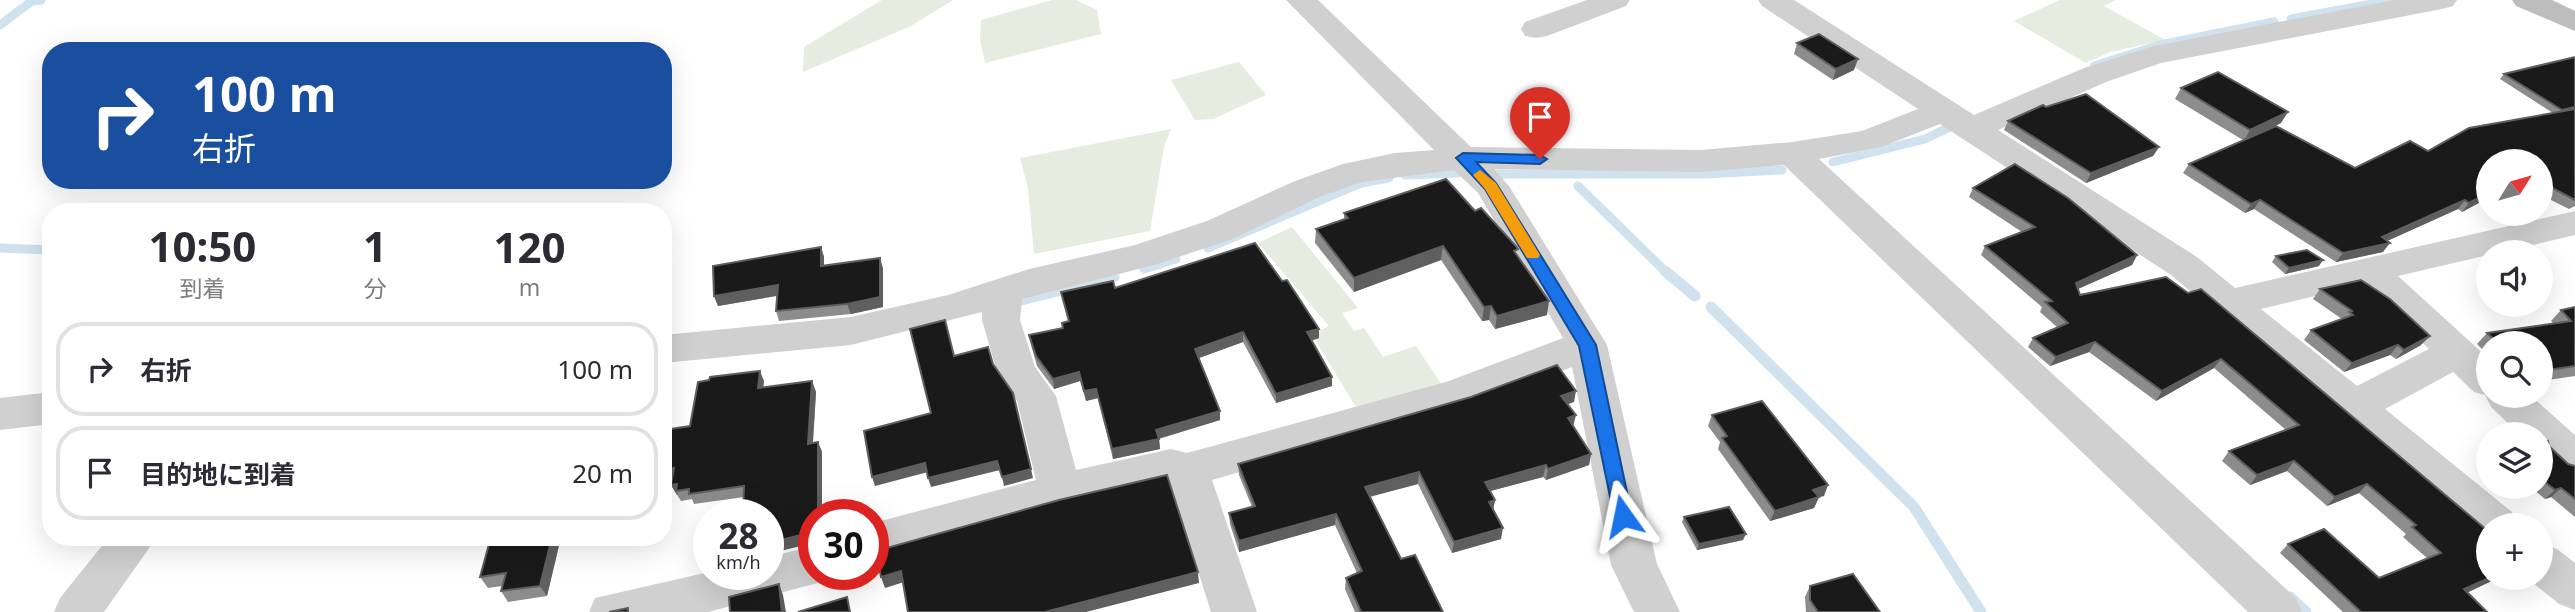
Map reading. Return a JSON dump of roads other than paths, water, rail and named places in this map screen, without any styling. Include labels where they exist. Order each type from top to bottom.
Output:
[{"type":"main road","points":[[2527,0],[2575,22]]},
{"type":"street","points":[[1301,0],[1491,186],[1587,345],[1634,565],[1657,612]]},
{"type":"street","points":[[1536,29],[1615,0]]},
{"type":"street","points":[[1773,0],[2184,266],[2481,513]]},
{"type":"street","points":[[672,348],[851,331],[953,308],[1003,291],[1141,256],[1207,234],[1307,189],[1355,172],[1463,158],[1700,161],[1792,153],[1869,140],[1956,120],[2154,55],[2442,0]]},
{"type":"street","points":[[1792,153],[2279,612]]},
{"type":"street","points":[[2228,303],[2575,223]]},
{"type":"street","points":[[2368,270],[2476,370]]},
{"type":"street","points":[[1003,291],[1001,320],[1017,372],[1036,396],[1060,491]]},
{"type":"street","points":[[889,538],[1060,491],[1171,466],[1187,470],[1455,395],[1587,345]]},
{"type":"street","points":[[2353,407],[2457,352]]},
{"type":"street","points":[[2518,408],[2575,460]]},
{"type":"street","points":[[0,414],[42,409]]},
{"type":"street","points":[[1187,470],[1234,612]]},
{"type":"street","points":[[77,612],[128,546]]},
{"type":"street","points":[[612,612],[666,608],[798,570]]},
{"type":"street","points":[[2553,572],[2575,590]]},
{"type":"waterway","points":[[0,25],[32,1],[41,0]]},
{"type":"waterway","points":[[2291,19],[2393,0]]},
{"type":"waterway","points":[[2094,66],[2160,45],[2274,22]]},
{"type":"waterway","points":[[1833,162],[1925,139],[1952,126]]},
{"type":"waterway","points":[[1496,174],[1705,174],[1782,170]]},
{"type":"waterway","points":[[1405,175],[1458,173]]},
{"type":"waterway","points":[[1208,248],[1361,183],[1389,178]]},
{"type":"waterway","points":[[1578,186],[1667,273]]},
{"type":"waterway","points":[[0,248],[42,250]]},
{"type":"waterway","points":[[1144,269],[1176,259]]},
{"type":"waterway","points":[[1665,271],[1695,296]]},
{"type":"waterway","points":[[1017,301],[1114,277]]},
{"type":"waterway","points":[[1711,307],[1914,507],[1981,612]]},
{"type":"waterway","points":[[2290,597],[2306,612]]}]
